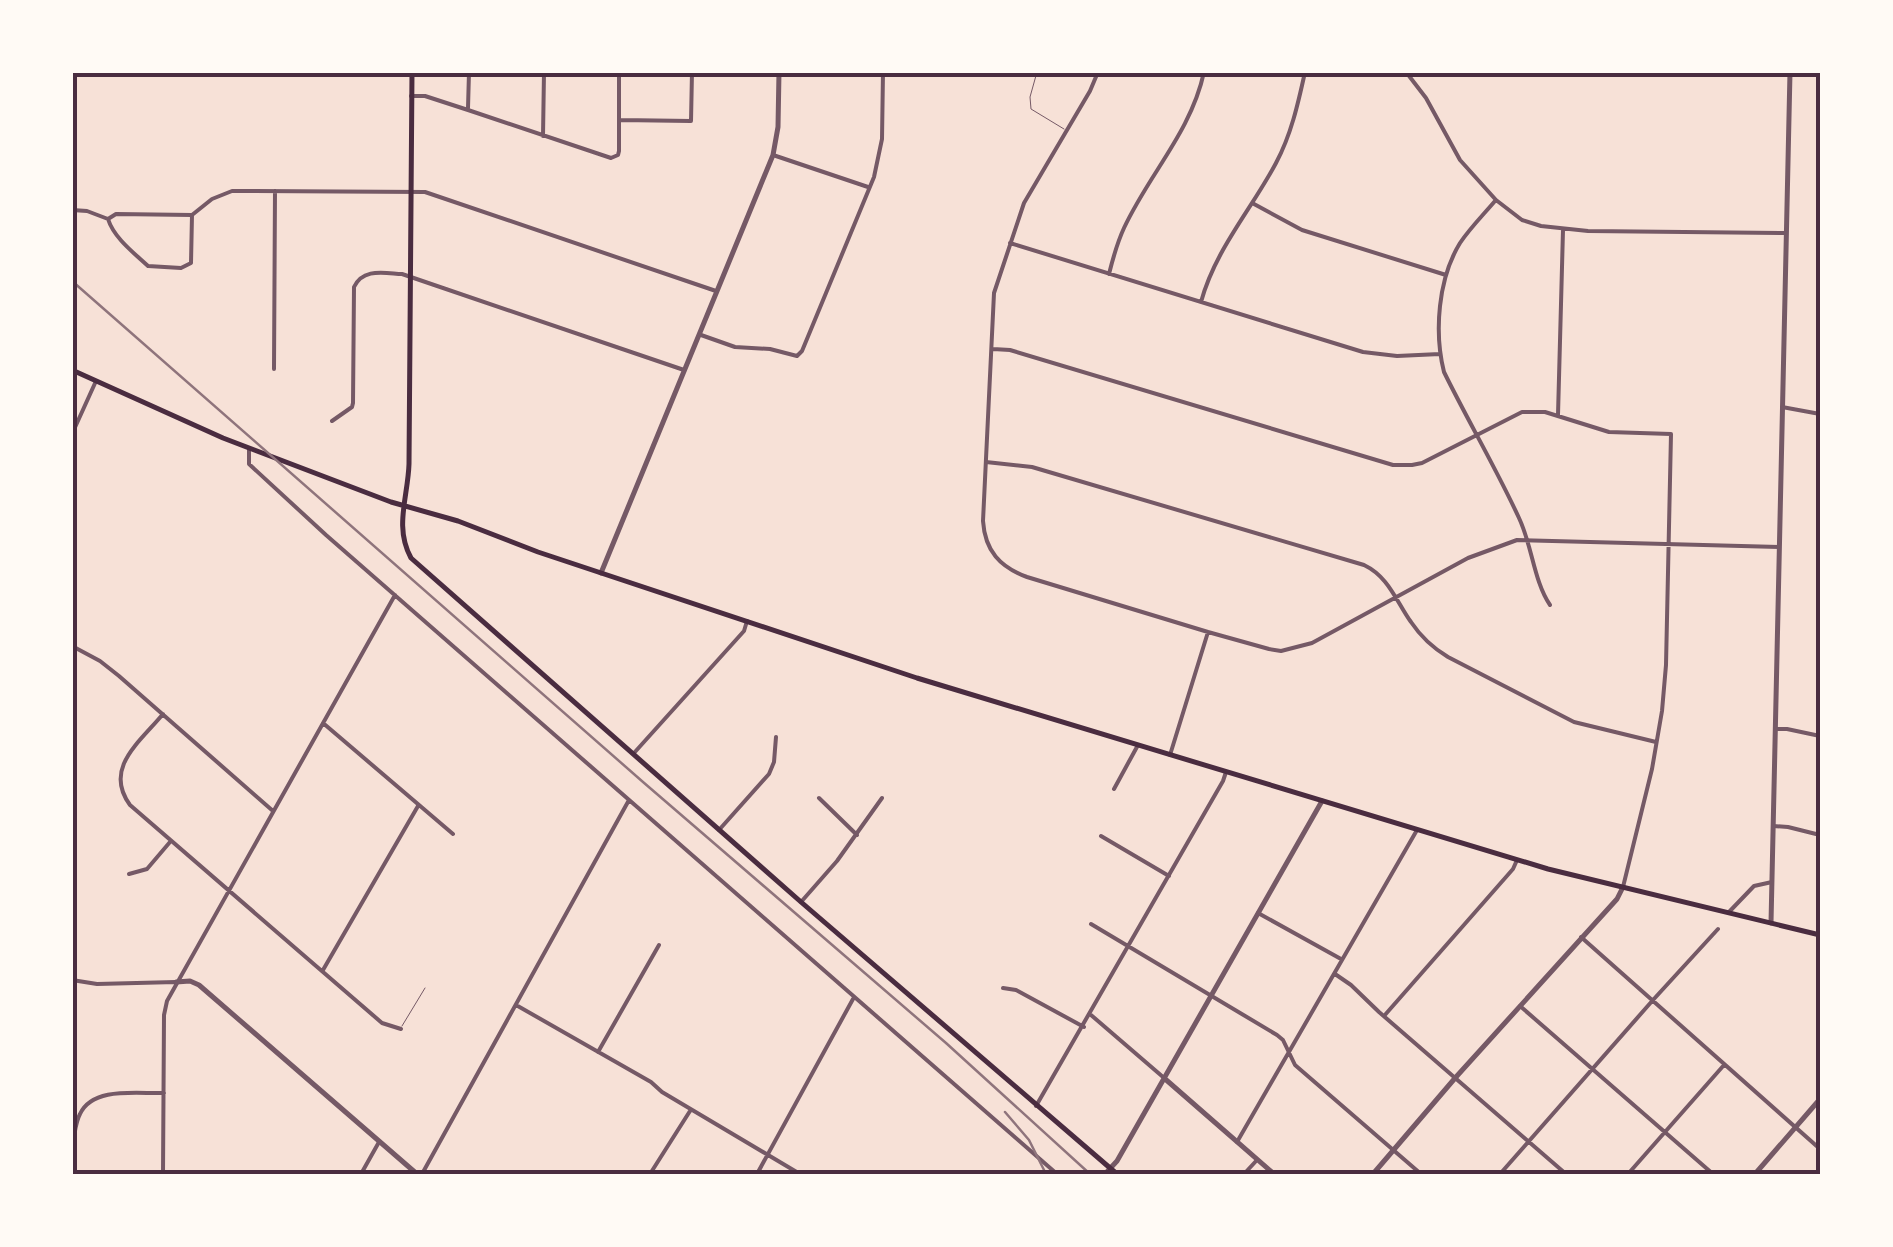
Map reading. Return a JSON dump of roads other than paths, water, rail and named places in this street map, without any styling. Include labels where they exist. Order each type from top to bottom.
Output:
[{"type":"main road","points":[[412,72],[410,464],[402,535],[407,550],[418,565],[1108,1172],[1117,1174]]},
{"type":"main road","points":[[72,370],[248,449],[495,537],[975,696],[1517,860],[1820,934]]},
{"type":"street","points":[[468,110],[469,72]]},
{"type":"street","points":[[543,136],[544,72]]},
{"type":"street","points":[[411,96],[425,96],[615,158],[619,72]]},
{"type":"street","points":[[619,120],[691,121],[692,72]]},
{"type":"street","points":[[601,573],[773,154],[778,127],[779,72]]},
{"type":"street","points":[[699,335],[734,347],[770,349],[797,356],[806,346],[880,158],[884,72]]},
{"type":"street","points":[[1098,72],[1024,202],[994,293],[984,530],[988,546],[1004,566],[1027,577],[1208,632],[1269,650],[1288,650],[1312,643],[1478,554],[1510,541],[1779,546]]},
{"type":"street","points":[[1109,274],[1126,224],[1196,103],[1204,72]]},
{"type":"street","points":[[1200,302],[1211,269],[1285,144],[1305,72]]},
{"type":"street","points":[[1406,72],[1426,98],[1460,160],[1496,200],[1522,220],[1563,230],[1786,233]]},
{"type":"street","points":[[1771,923],[1790,72]]},
{"type":"street","points":[[773,154],[870,188]]},
{"type":"street","points":[[274,369],[275,191]]},
{"type":"street","points":[[108,219],[116,214],[192,215],[226,192],[429,193],[717,291]]},
{"type":"street","points":[[1496,200],[1460,242],[1446,274],[1440,354],[1444,372],[1518,516],[1541,591],[1550,605]]},
{"type":"street","points":[[1252,203],[1302,230],[1446,274]]},
{"type":"street","points":[[72,210],[85,210],[108,219]]},
{"type":"street","points":[[108,219],[117,236],[148,266],[182,268],[190,262],[192,215]]},
{"type":"street","points":[[1558,415],[1563,230]]},
{"type":"street","points":[[1010,242],[1363,352],[1397,356],[1440,354]]},
{"type":"street","points":[[332,420],[353,403],[354,287],[367,274],[410,277],[684,370]]},
{"type":"street","points":[[993,350],[1010,350],[1393,465],[1422,463],[1522,412],[1558,415],[1604,431],[1671,434],[1666,665],[1657,743],[1622,887],[1615,901],[1372,1174]]},
{"type":"street","points":[[72,434],[96,380]]},
{"type":"street","points":[[1782,407],[1820,414]]},
{"type":"street","points":[[248,449],[249,464],[1056,1174]]},
{"type":"street","points":[[986,462],[1032,467],[1364,565],[1384,579],[1417,631],[1448,657],[1574,722],[1657,743]]},
{"type":"street","points":[[164,1174],[164,1011],[176,982],[395,594]]},
{"type":"street","points":[[634,753],[744,631],[747,621]]},
{"type":"street","points":[[1170,755],[1208,632]]},
{"type":"street","points":[[72,646],[100,661],[273,811]]},
{"type":"street","points":[[163,714],[124,760],[120,771],[120,784],[130,806],[382,1022],[401,1029]]},
{"type":"street","points":[[323,723],[453,834]]},
{"type":"street","points":[[1775,729],[1820,736]]},
{"type":"street","points":[[719,830],[769,774],[776,737]]},
{"type":"street","points":[[1114,788],[1138,745]]},
{"type":"street","points":[[1036,1106],[1226,772]]},
{"type":"street","points":[[819,798],[857,835]]},
{"type":"street","points":[[801,902],[857,835],[882,798]]},
{"type":"street","points":[[72,980],[91,984],[199,984],[419,1174],[629,800]]},
{"type":"street","points":[[1108,1172],[1118,1162],[1322,801]]},
{"type":"street","points":[[322,971],[418,806]]},
{"type":"street","points":[[1773,826],[1820,835]]},
{"type":"street","points":[[1237,1142],[1418,828]]},
{"type":"street","points":[[1101,836],[1170,876]]},
{"type":"street","points":[[128,874],[147,869],[171,841]]},
{"type":"street","points":[[1384,1016],[1517,860]]},
{"type":"street","points":[[1729,912],[1757,884],[1772,882]]},
{"type":"street","points":[[1258,913],[1343,960]]},
{"type":"street","points":[[1091,924],[1277,1034],[1296,1065],[1421,1174]]},
{"type":"street","points":[[1500,1174],[1718,929]]},
{"type":"street","points":[[1581,936],[1820,1148]]},
{"type":"street","points":[[598,1052],[659,945]]},
{"type":"street","points":[[1335,974],[1566,1174]]},
{"type":"street","points":[[1004,988],[1016,990],[1084,1026]]},
{"type":"street","points":[[756,1174],[854,998]]},
{"type":"street","points":[[516,1005],[800,1174]]},
{"type":"street","points":[[1520,1006],[1713,1174]]},
{"type":"street","points":[[1091,1015],[1274,1174]]},
{"type":"street","points":[[1628,1174],[1725,1064]]},
{"type":"street","points":[[72,1146],[80,1113],[94,1099],[106,1094],[164,1093]]},
{"type":"street","points":[[1754,1174],[1820,1099]]},
{"type":"street","points":[[650,1174],[691,1109]]},
{"type":"street","points":[[361,1174],[379,1142]]},
{"type":"street","points":[[1244,1174],[1257,1160]]},
{"type":"lane","points":[[1036,72],[1031,109],[1066,130]]},
{"type":"lane","points":[[401,1029],[425,988]]},
{"type":"railway","points":[[72,281],[946,1043],[1090,1174]]},
{"type":"railway","points":[[1005,1112],[1029,1140],[1046,1174]]}]
